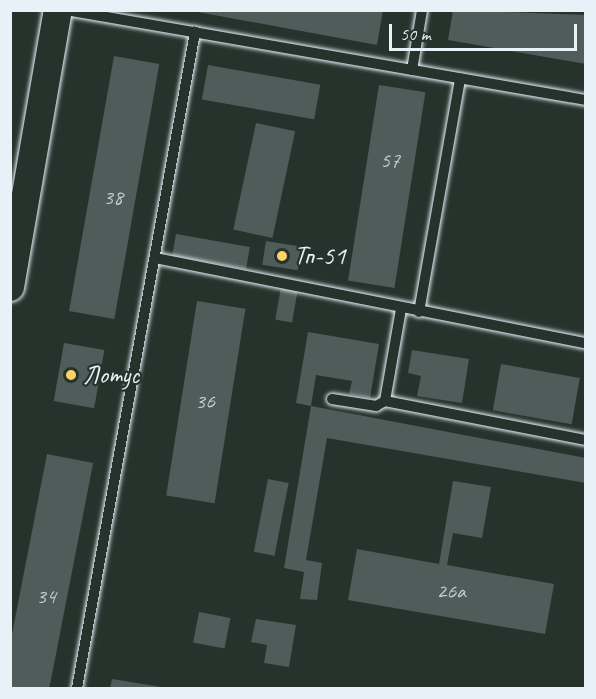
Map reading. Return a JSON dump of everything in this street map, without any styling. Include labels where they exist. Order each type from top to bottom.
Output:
[{"type":"main road","points":[[10,287],[58,10]]},
{"type":"lane","points":[[66,10],[585,100]]},
{"type":"lane","points":[[412,70],[422,10]]},
{"type":"lane","points":[[77,688],[195,32]]},
{"type":"lane","points":[[419,312],[460,79]]},
{"type":"lane","points":[[155,258],[400,309],[585,343]]},
{"type":"lane","points":[[385,401],[400,309]]},
{"type":"lane","points":[[332,399],[376,406],[385,401],[585,440]]},
{"type":"building","points":[[187,10],[383,10],[377,45]]},
{"type":"building","points":[[453,10],[586,15],[586,64],[448,40]]},
{"type":"building","points":[[114,56],[159,64],[114,319],[69,311]]},
{"type":"building","points":[[208,65],[320,85],[314,119],[202,99]]},
{"type":"building","points":[[379,85],[425,92],[394,288],[348,281]]},
{"type":"building","points":[[256,123],[295,131],[272,238],[233,230]]},
{"type":"building","points":[[176,234],[250,247],[246,269],[172,256]]},
{"type":"building","name":"Тп-51","points":[[266,241],[302,247],[298,270],[262,265]]},
{"type":"building","points":[[281,287],[298,290],[292,322],[275,319]]},
{"type":"building","points":[[197,301],[245,309],[215,503],[166,496]]},
{"type":"building","points":[[308,332],[379,344],[370,398],[349,394],[352,381],[316,375],[311,406],[296,403]]},
{"type":"building","points":[[64,343],[104,350],[94,408],[54,401]]},
{"type":"building","points":[[412,350],[469,359],[462,403],[417,396],[421,376],[408,373]]},
{"type":"building","points":[[501,364],[580,378],[572,424],[493,410]]},
{"type":"building","points":[[311,406],[586,458],[586,483],[327,438],[306,560],[322,563],[317,600],[300,599],[304,572],[284,568]]},
{"type":"building","points":[[47,454],[93,463],[49,688],[10,688],[10,644]]},
{"type":"building","points":[[268,479],[289,483],[274,556],[254,552]]},
{"type":"building","points":[[453,481],[491,487],[482,538],[453,533],[447,565],[554,584],[545,634],[348,600],[357,549],[439,564]]},
{"type":"building","points":[[199,612],[230,618],[224,649],[193,642]]},
{"type":"building","points":[[256,619],[296,625],[289,667],[264,663],[267,645],[251,642]]},
{"type":"building","points":[[112,679],[161,687],[161,688],[110,688]]},
{"type":"place","name":"Тп-51","points":[[282,256]]},
{"type":"place","name":"Лотус","points":[[71,375]]}]
